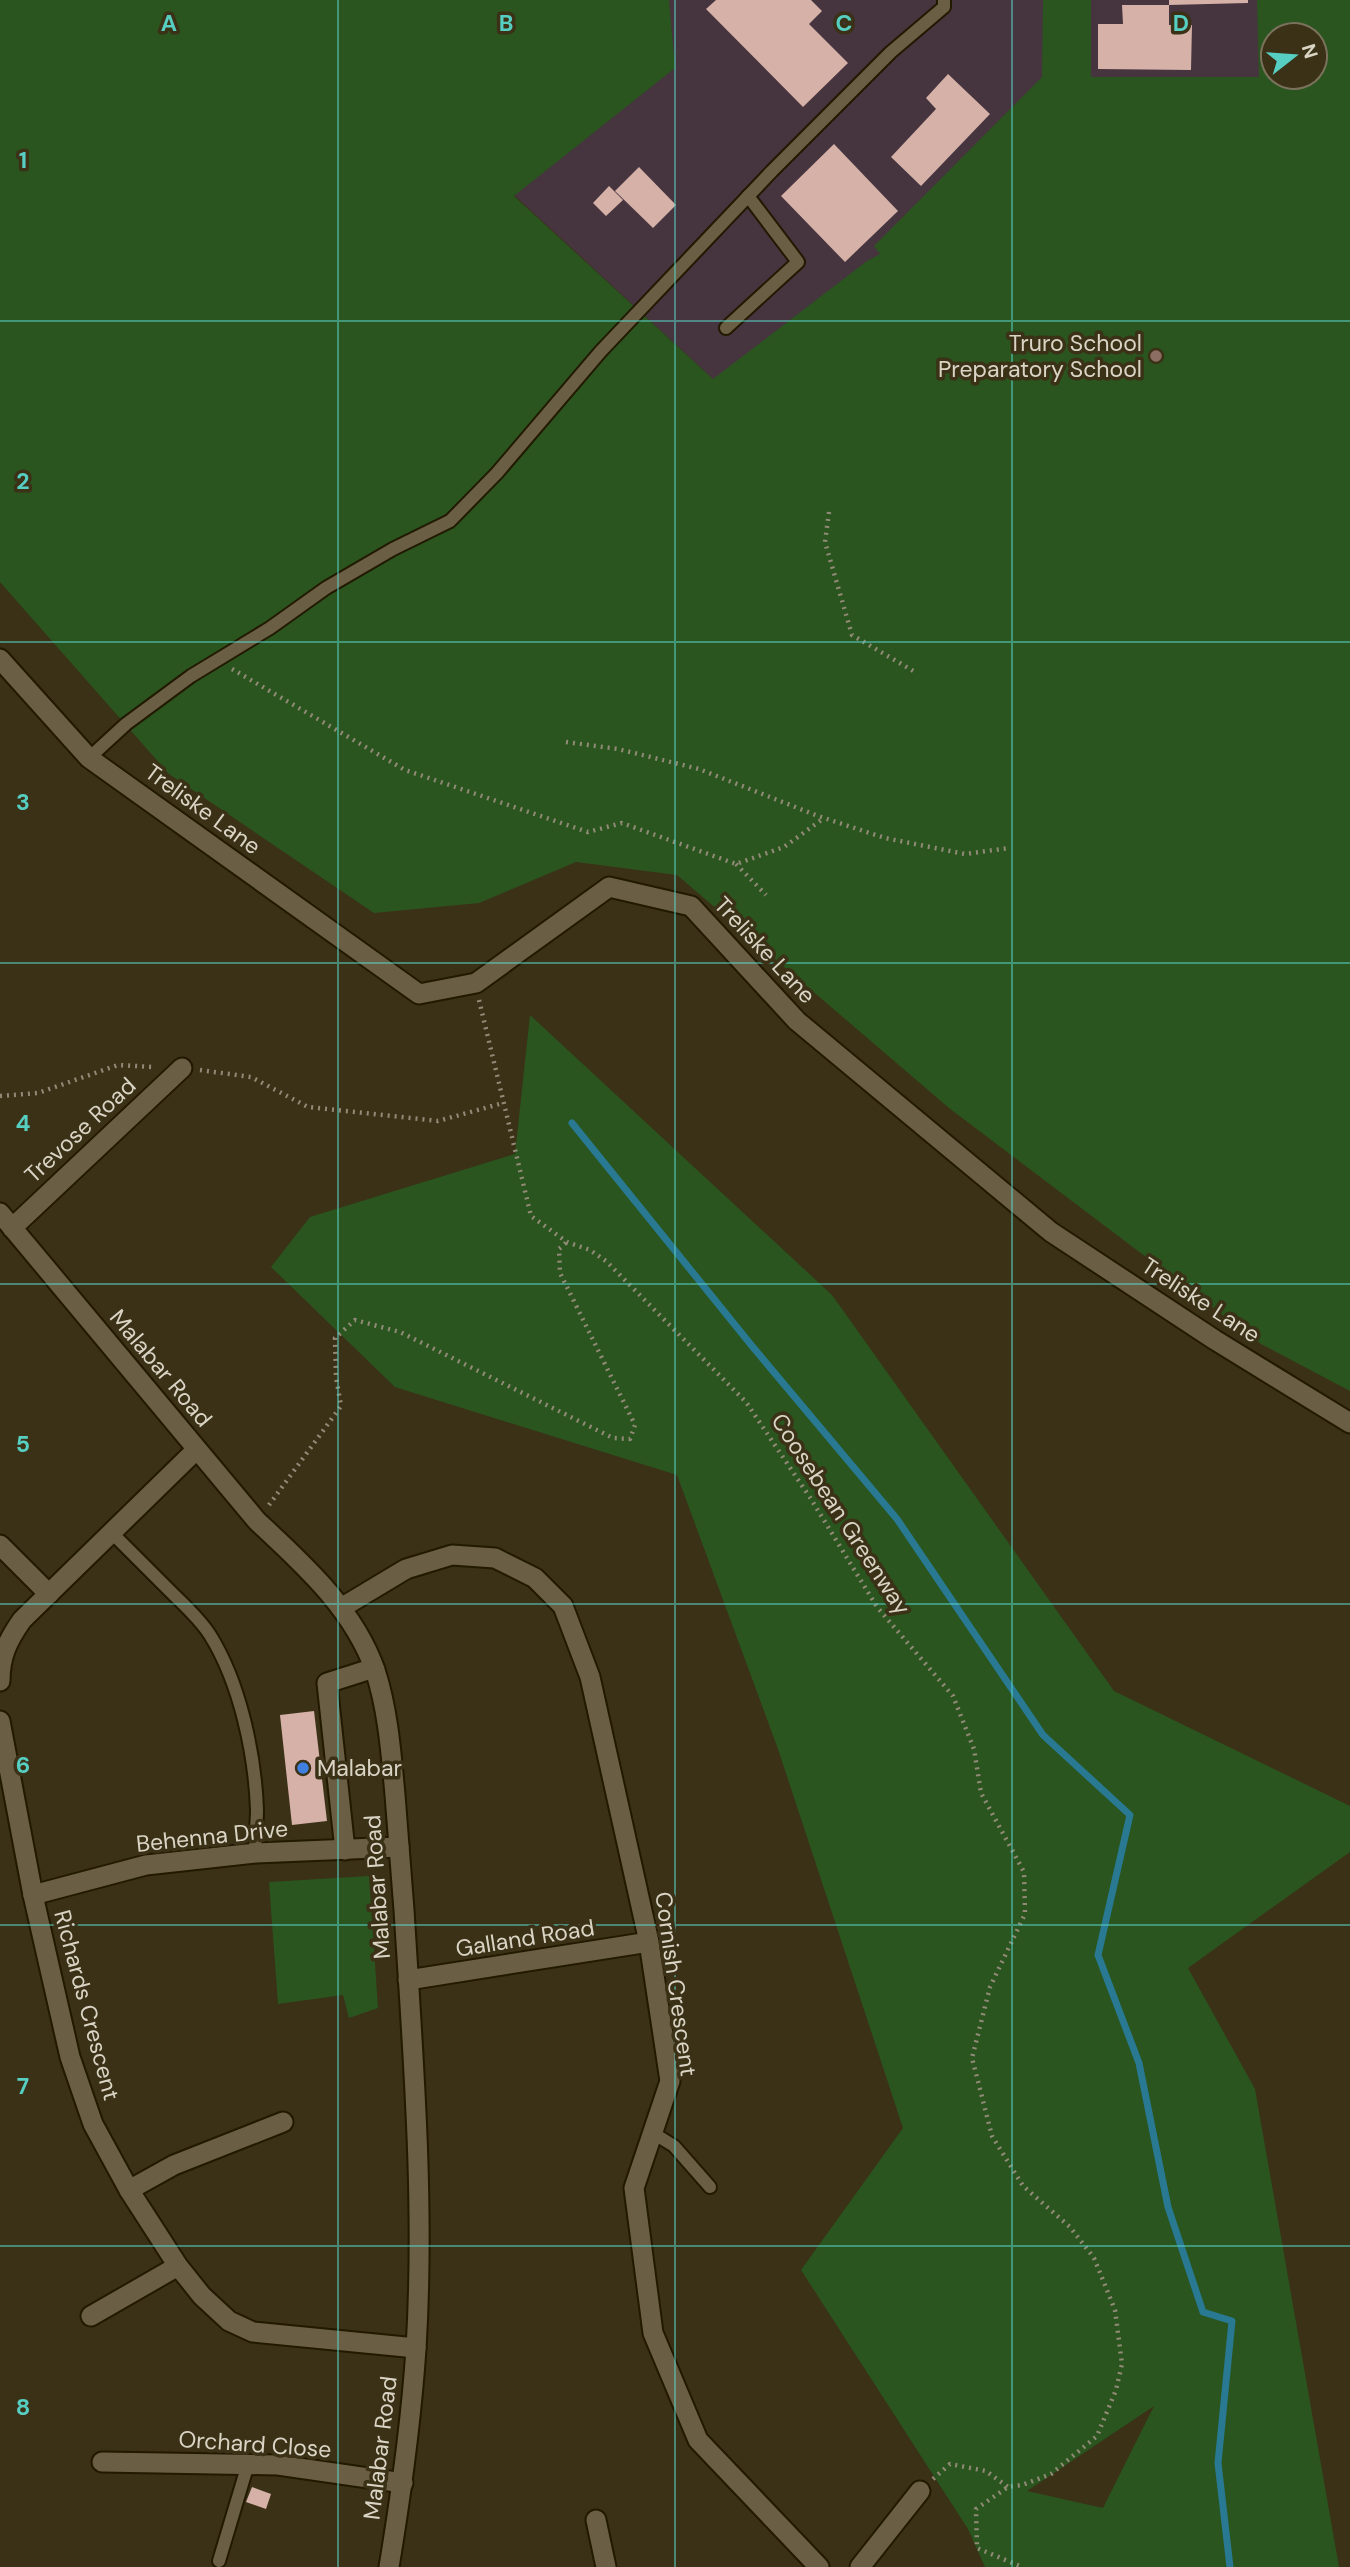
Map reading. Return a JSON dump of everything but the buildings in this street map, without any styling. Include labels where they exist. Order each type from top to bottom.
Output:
[{"type":"street","name":"Treliske Lane","points":[[0,659],[89,758],[419,994],[476,983],[609,887],[691,906],[797,1021],[1051,1232],[1215,1340],[1350,1423]]},
{"type":"street","name":"Trevose Road","points":[[6,1220],[182,1068]]},
{"type":"street","name":"Malabar Road","points":[[6,1220],[257,1521],[302,1563],[341,1608],[358,1634],[374,1668],[383,1698],[390,1742],[399,1847],[417,2110],[419,2180],[416,2348],[403,2483],[389,2567]]},
{"type":"street","points":[[0,1681],[0,1667],[7,1643],[22,1620],[196,1450]]},
{"type":"street","points":[[0,1545],[50,1594]]},
{"type":"street","name":"Cornish Crescent","points":[[341,1608],[406,1569],[452,1555],[495,1558],[535,1578],[562,1606],[590,1677],[649,1942],[670,2081],[634,2188],[653,2333],[698,2440],[819,2567]]},
{"type":"street","points":[[345,1850],[327,1683],[374,1668]]},
{"type":"street","name":"Richards Crescent","points":[[0,1721],[33,1895],[70,2057],[93,2124],[129,2190],[178,2266],[202,2296],[229,2321],[253,2332],[416,2348]]},
{"type":"street","name":"Behenna Drive","points":[[33,1895],[146,1865],[256,1853],[399,1847]]},
{"type":"street","name":"Galland Road","points":[[408,1980],[649,1942]]},
{"type":"street","points":[[129,2190],[174,2165],[283,2122]]},
{"type":"street","points":[[91,2316],[178,2266]]},
{"type":"street","name":"Orchard Close","points":[[102,2462],[278,2465],[403,2483]]},
{"type":"street","points":[[860,2567],[920,2491]]},
{"type":"street","points":[[596,2520],[606,2567]]},
{"type":"lane","points":[[89,758],[126,724],[191,676],[270,628],[326,588],[393,549],[450,521],[497,472],[601,351],[748,196],[891,52],[944,7],[944,0]]},
{"type":"lane","points":[[726,328],[798,262],[748,196]]},
{"type":"lane","points":[[113,1534],[184,1604],[209,1634],[233,1680],[243,1718],[253,1777],[257,1812],[254,1838],[256,1853]]},
{"type":"lane","points":[[653,2133],[674,2146],[710,2187]]},
{"type":"lane","points":[[219,2561],[248,2463]]},
{"type":"path","points":[[829,512],[825,542],[852,635],[915,673]]},
{"type":"path","points":[[217,660],[405,770],[588,832],[622,823],[736,864],[766,895]]},
{"type":"path","points":[[566,742],[618,749],[699,769],[824,818],[885,838],[965,854],[1009,848]]},
{"type":"path","points":[[736,864],[785,847],[824,818]]},
{"type":"path","name":"Coosebean Greenway","points":[[476,983],[531,1216],[567,1242],[590,1250],[606,1261],[746,1402],[811,1499],[877,1607],[953,1696],[974,1749],[981,1793],[1024,1872],[1025,1914],[990,1987],[972,2057],[992,2136],[1023,2186],[1070,2227],[1094,2258],[1115,2310],[1122,2364],[1116,2390],[1097,2435],[1051,2474],[1022,2485],[1008,2487],[976,2509],[977,2548],[1022,2567]]},
{"type":"path","points":[[0,1096],[38,1093],[118,1065],[182,1068],[251,1077],[308,1107],[427,1120],[438,1121],[503,1102]]},
{"type":"path","points":[[257,1521],[341,1406],[336,1377],[335,1339],[355,1320],[400,1332],[613,1438],[630,1439],[635,1425],[560,1273],[559,1249],[567,1242]]},
{"type":"path","points":[[920,2491],[950,2464],[986,2471],[1008,2487]]},
{"type":"shaded area","points":[[666,0],[1315,0],[1315,21],[1259,21],[1259,85],[727,392],[513,194]]},
{"type":"green space","points":[[0,0],[669,0],[675,68],[514,196],[713,379],[867,261],[880,254],[874,246],[1042,77],[1043,0],[1091,0],[1091,77],[1259,77],[1257,0],[1350,0],[1350,1391],[1261,1344],[949,1108],[677,875],[576,862],[479,903],[374,913],[169,774],[0,582]]},
{"type":"green space","points":[[530,1015],[832,1295],[1114,1691],[1350,1806],[1350,1852],[1188,1968],[1255,2089],[1339,2567],[985,2567],[968,2529],[801,2270],[903,2128],[778,1749],[677,1475],[395,1387],[271,1267],[310,1217],[515,1154]],"holes":[[[1154,2406],[1103,2508],[1027,2491]]]},
{"type":"green space","points":[[369,1876],[378,2008],[349,2018],[343,1995],[278,2004],[269,1882]]},
{"type":"waterway","points":[[572,1123],[752,1346],[897,1519],[1043,1735],[1130,1815],[1098,1955],[1139,2063],[1168,2207],[1203,2312],[1232,2321],[1218,2463],[1230,2567]]},
{"type":"place","name":"Truro School Preparatory School","points":[[1156,356]]},
{"type":"place","name":"Malabar","points":[[303,1768]]}]
